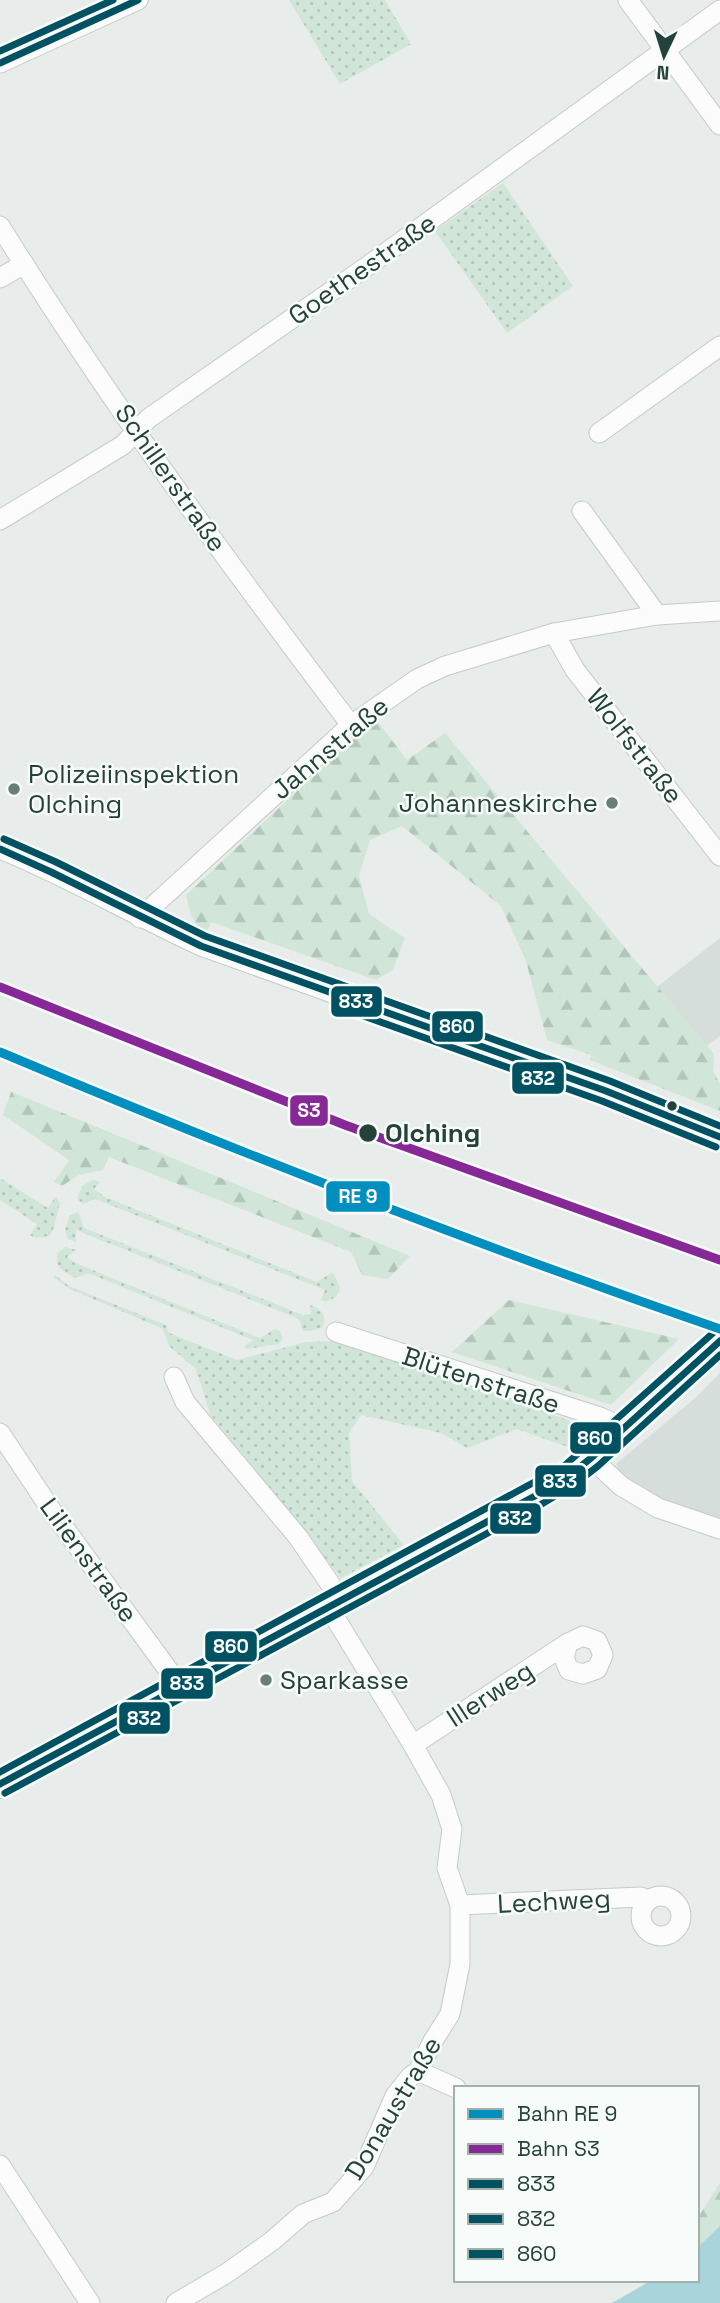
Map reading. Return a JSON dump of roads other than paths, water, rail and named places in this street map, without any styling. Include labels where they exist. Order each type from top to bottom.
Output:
[{"type":"street","points":[[0,63],[138,0]]},
{"type":"street","points":[[628,0],[720,125]]},
{"type":"street","name":"Goethestraße","points":[[0,520],[123,445],[149,418],[369,265],[720,10]]},
{"type":"street","name":"Schillerstraße","points":[[0,226],[137,432],[254,597],[351,725]]},
{"type":"street","points":[[0,278],[24,264]]},
{"type":"street","points":[[599,433],[720,346]]},
{"type":"street","points":[[582,511],[657,615]]},
{"type":"street","name":"Jahnstraße","points":[[140,918],[351,725],[417,679],[445,666],[554,633],[657,615],[720,611]]},
{"type":"street","name":"Wolfstraße","points":[[554,633],[575,670],[720,856]]},
{"type":"street","points":[[0,849],[60,875],[140,918],[201,946],[606,1091],[720,1137]]},
{"type":"street","name":"Blütenstraße","points":[[336,1332],[600,1417],[625,1428]]},
{"type":"street","points":[[0,1784],[180,1686],[331,1598],[536,1496],[591,1458],[720,1341]]},
{"type":"street","points":[[174,1377],[186,1402],[298,1537],[331,1598]]},
{"type":"street","name":"Lilienstraße","points":[[0,1433],[52,1511],[180,1686]]},
{"type":"street","points":[[591,1458],[621,1486],[658,1508],[720,1529]]},
{"type":"street","name":"Donaustraße","points":[[176,2303],[227,2273],[272,2241],[303,2214],[333,2202],[363,2167],[395,2096],[418,2071],[450,2014],[460,1964],[460,1905],[447,1868],[452,1829],[441,1795],[331,1598]]},
{"type":"street","name":"Illerweg","points":[[413,1745],[568,1643]]},
{"type":"street","name":"Lechweg","points":[[460,1905],[641,1897],[647,1901]]},
{"type":"street","points":[[418,2071],[454,2087]]},
{"type":"street","points":[[0,2165],[90,2303]]},
{"type":"water","points":[[720,2226],[720,2303],[612,2303],[649,2282],[699,2282],[699,2246]]},
{"type":"rail line","name":"S3","points":[[0,987],[345,1125],[720,1260]]},
{"type":"place","name":"Polizeiinspektion Olching","points":[[14,789]]},
{"type":"place","name":"Johanneskirche","points":[[612,803]]},
{"type":"place","name":"Olching","points":[[368,1133]]},
{"type":"place","name":"Sparkasse","points":[[266,1680]]}]
